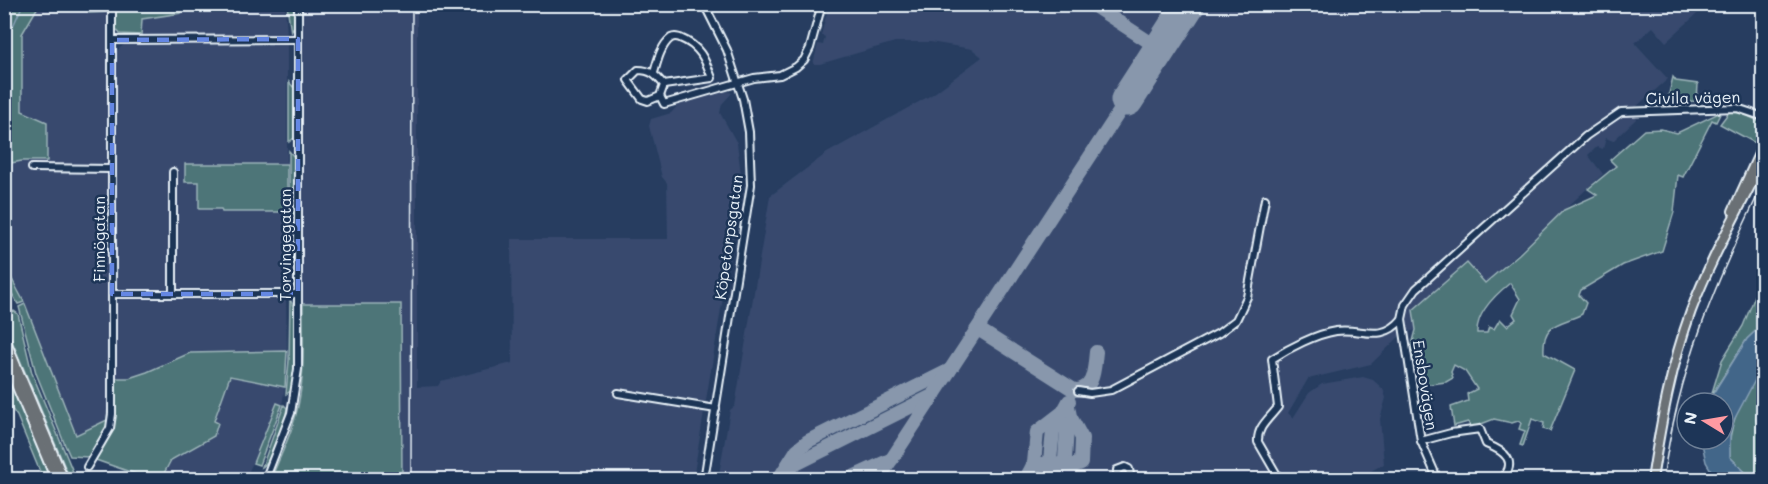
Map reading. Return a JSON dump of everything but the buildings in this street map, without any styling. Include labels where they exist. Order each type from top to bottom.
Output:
[{"type":"main road","points":[[1652,480],[1677,356],[1694,303],[1764,142]]},
{"type":"main road","points":[[1717,251],[1764,159]]},
{"type":"main road","points":[[4,337],[64,480]]},
{"type":"main road","points":[[4,356],[56,480]]},
{"type":"street","name":"Finnögatan","points":[[87,467],[111,421],[112,4]]},
{"type":"street","name":"Torvingegatan","points":[[265,480],[284,435],[295,392],[298,294],[298,4]]},
{"type":"street","name":"Köpetorpsgatan","points":[[704,4],[722,38],[738,82],[748,132],[750,200],[704,480]]},
{"type":"street","points":[[664,85],[660,96],[664,104],[738,82],[780,75],[800,64],[810,48],[822,4]]},
{"type":"street","points":[[654,73],[658,58],[671,38],[675,37],[690,42],[701,52],[712,78],[664,85]]},
{"type":"street","points":[[112,40],[298,39]]},
{"type":"street","points":[[660,96],[648,101],[642,99],[628,80],[638,70],[654,73],[664,85]]},
{"type":"street","name":"Civila vägen","points":[[1402,319],[1409,298],[1432,272],[1586,136],[1621,112],[1726,107],[1749,110],[1764,117]]},
{"type":"street","points":[[32,168],[112,169]]},
{"type":"street","points":[[173,294],[174,172]]},
{"type":"street","points":[[1078,390],[1090,393],[1111,390],[1219,333],[1236,320],[1247,297],[1265,199]]},
{"type":"street","points":[[112,294],[298,294]]},
{"type":"street","points":[[1280,480],[1258,442],[1262,426],[1278,407],[1272,359],[1335,331],[1375,333],[1393,327],[1402,319]]},
{"type":"street","name":"Ensbovägen","points":[[1402,319],[1421,441],[1438,480]]},
{"type":"street","points":[[618,393],[716,409]]},
{"type":"street","name":"Ensbovägen","points":[[1421,441],[1450,433],[1480,429],[1484,442],[1503,450],[1509,461],[1501,480]]},
{"type":"street","points":[[1117,480],[1117,470],[1122,467],[1130,470],[1131,480]]},
{"type":"highlighted area","points":[[298,39],[298,294],[112,294],[112,40]]},
{"type":"shaded area","points":[[217,4],[285,5],[287,35],[141,35],[142,19],[180,13],[180,9],[217,8]]},
{"type":"shaded area","points":[[39,5],[89,5],[89,13],[109,12],[108,409],[104,424],[76,436],[20,292],[5,264],[4,164],[46,161],[22,111],[22,34]]},
{"type":"shaded area","points":[[303,5],[417,5],[417,387],[438,386],[441,381],[512,363],[511,239],[668,239],[667,183],[662,177],[649,126],[651,119],[671,113],[680,103],[724,90],[732,93],[722,104],[720,113],[737,143],[742,182],[693,479],[402,479],[401,304],[303,304]]},
{"type":"shaded area","points":[[829,5],[1707,5],[1666,42],[1653,27],[1635,43],[1668,79],[1637,106],[1636,119],[1613,141],[1606,138],[1603,149],[1597,147],[1588,155],[1603,174],[1485,283],[1466,263],[1413,310],[1416,330],[1402,334],[1371,364],[1308,379],[1288,413],[1293,418],[1309,393],[1322,384],[1363,377],[1373,380],[1383,389],[1386,398],[1380,419],[1384,464],[1356,479],[718,480],[730,410],[735,406],[770,196],[827,153],[933,94],[982,57],[972,49],[930,42],[895,42],[820,64],[813,64],[818,44],[823,45],[825,37],[821,35]]},
{"type":"shaded area","points":[[287,43],[287,164],[186,164],[185,182],[199,182],[199,209],[222,209],[222,212],[287,212],[286,290],[121,291],[116,286],[116,51],[125,44]]},
{"type":"shaded area","points":[[283,297],[286,299],[287,351],[190,353],[129,378],[114,378],[115,304],[121,298]]},
{"type":"shaded area","points":[[1763,324],[1763,365],[1735,418],[1735,391],[1714,391],[1747,339]]},
{"type":"shaded area","points":[[230,376],[285,387],[282,405],[277,404],[265,438],[245,479],[161,480],[171,460],[214,436],[214,422]]},
{"type":"shaded area","points":[[1704,451],[1730,451],[1730,457],[1752,479],[1716,479],[1706,462]]},
{"type":"green space","points":[[217,4],[217,8],[181,9],[181,13],[142,19],[141,35],[120,34],[116,29],[116,5]]},
{"type":"green space","points":[[4,5],[39,5],[22,34],[22,111],[47,122],[47,161],[5,164]]},
{"type":"green space","points":[[89,5],[109,5],[109,12],[89,13]]},
{"type":"green space","points":[[287,5],[294,5],[294,25],[291,33]]},
{"type":"green space","points":[[1673,77],[1676,81],[1698,84],[1697,101],[1667,102]]},
{"type":"green space","points":[[289,82],[294,88],[294,138],[289,142]]},
{"type":"green space","points":[[1721,112],[1716,122],[1712,120],[1683,177],[1678,175],[1674,212],[1662,251],[1623,265],[1581,290],[1579,295],[1586,303],[1582,314],[1554,326],[1546,335],[1544,353],[1575,370],[1550,431],[1543,429],[1544,423],[1532,419],[1523,446],[1520,445],[1525,431],[1519,429],[1521,423],[1518,421],[1512,423],[1494,419],[1471,428],[1468,422],[1454,426],[1451,407],[1468,401],[1467,394],[1477,389],[1465,371],[1454,365],[1451,372],[1453,378],[1446,382],[1423,385],[1422,376],[1415,367],[1412,345],[1416,330],[1413,310],[1467,263],[1485,283],[1564,210],[1597,195],[1588,189],[1616,166],[1610,160],[1644,130],[1661,129],[1677,133]],"holes":[[[1510,283],[1520,299],[1513,314],[1516,319],[1507,326],[1500,319],[1494,329],[1489,327],[1487,333],[1477,333],[1483,312]]]},
{"type":"green space","points":[[1729,112],[1742,113],[1760,122],[1763,132],[1757,144],[1720,124]]},
{"type":"green space","points":[[289,151],[294,157],[294,214],[289,219]]},
{"type":"green space","points":[[185,164],[287,164],[287,212],[222,212],[221,209],[199,209],[199,182],[185,182]]},
{"type":"green space","points":[[289,224],[294,229],[292,261],[288,261]]},
{"type":"green space","points":[[4,264],[24,302],[18,304],[5,282]]},
{"type":"green space","points":[[1763,276],[1763,324],[1747,339],[1713,391],[1722,360],[1743,326]]},
{"type":"green space","points":[[290,300],[294,316],[295,357],[292,390],[286,394],[289,360]]},
{"type":"green space","points":[[25,304],[76,435],[107,420],[110,379],[109,426],[89,457],[70,456],[65,445],[36,373],[19,307]]},
{"type":"green space","points":[[303,304],[401,304],[402,479],[271,479],[291,431],[299,401],[303,365]]},
{"type":"green space","points":[[14,311],[18,314],[32,373],[76,479],[70,479],[5,324],[5,314]]},
{"type":"green space","points":[[287,351],[285,387],[230,376],[214,421],[218,423],[214,436],[171,460],[161,479],[134,479],[136,474],[93,459],[110,433],[114,378],[129,378],[190,353]]},
{"type":"green space","points":[[1763,365],[1764,392],[1756,419],[1763,431],[1763,479],[1752,479],[1730,457],[1730,451],[1735,451],[1735,418]]},
{"type":"green space","points":[[5,369],[50,479],[43,479],[17,416],[5,400]]},
{"type":"green space","points":[[277,403],[282,405],[259,465],[253,463]]},
{"type":"green space","points":[[284,405],[287,408],[281,431],[270,457],[262,467]]},
{"type":"waterway","points":[[4,33],[14,24],[23,4]]},
{"type":"taxiway","points":[[1091,4],[1160,49]]},
{"type":"taxiway","points":[[878,480],[1127,100]]},
{"type":"taxiway","points":[[978,329],[1074,390],[1086,387],[1090,383],[1096,352]]},
{"type":"taxiway","points":[[778,480],[797,450],[808,441],[950,370]]},
{"type":"taxiway","points":[[786,469],[934,395]]},
{"type":"taxiway","points":[[1029,473],[1034,463],[1037,432],[1063,412],[1069,401]]},
{"type":"taxiway","points":[[1029,473],[1040,464],[1076,465],[1081,463],[1082,438],[1070,416],[1068,406]]},
{"type":"taxiway","points":[[1060,465],[1065,460],[1068,412]]},
{"type":"taxiway","points":[[1046,464],[1050,460],[1053,431],[1063,414]]},
{"type":"taxiway","points":[[846,480],[892,459]]},
{"type":"runway","points":[[1127,100],[1189,4]]},
{"type":"railway","points":[[411,480],[412,4]]},
{"type":"railway","points":[[1663,480],[1678,401],[1701,327],[1730,255],[1764,182]]}]
